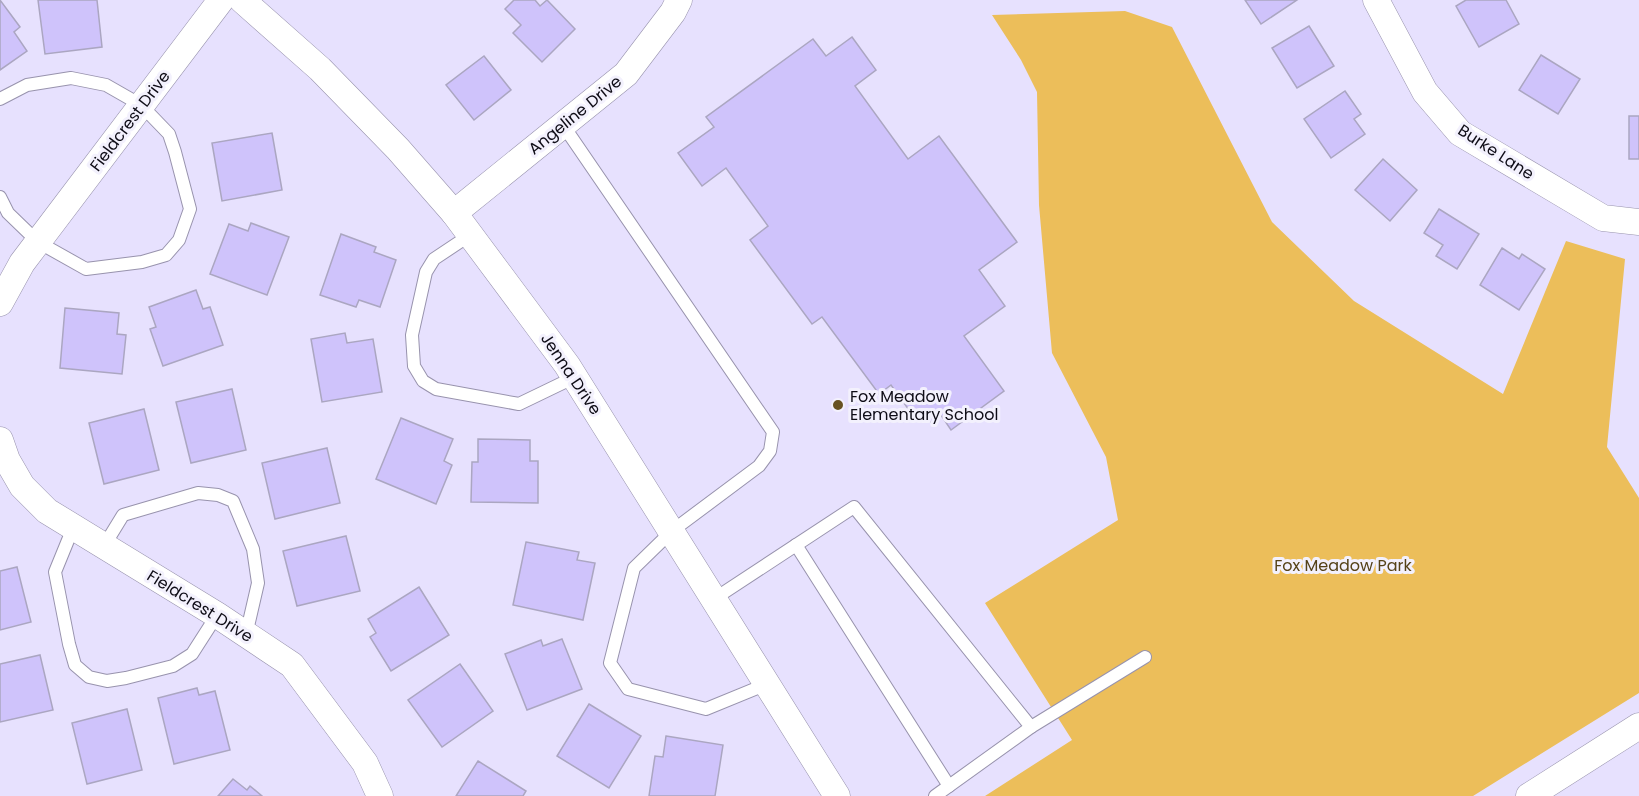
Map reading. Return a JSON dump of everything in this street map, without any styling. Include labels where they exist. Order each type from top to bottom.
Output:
[{"type":"street","name":"Fieldcrest Drive","points":[[0,303],[22,263],[221,0]]},
{"type":"street","name":"Jenna Drive","points":[[242,0],[320,69],[398,149],[454,213],[567,364],[837,796]]},
{"type":"street","name":"Angeline Drive","points":[[454,213],[626,74],[673,12],[679,0]]},
{"type":"street","name":"Burke Lane","points":[[1376,0],[1425,92],[1460,134],[1603,218],[1639,222]]},
{"type":"street","name":"Fieldcrest Drive","points":[[0,440],[7,460],[22,486],[47,511],[218,615],[292,665],[365,763],[380,796]]},
{"type":"street","points":[[1529,796],[1639,726]]},
{"type":"lane","points":[[0,99],[27,85],[71,78],[106,85],[141,105],[169,134],[176,152],[190,209],[179,240],[166,255],[86,269],[38,243],[8,213],[0,197]]},
{"type":"lane","points":[[563,125],[773,432],[770,451],[759,466],[672,531],[634,568],[610,663],[628,689],[706,708],[767,684]]},
{"type":"lane","points":[[470,235],[434,259],[426,272],[412,335],[414,366],[423,381],[436,389],[519,404],[575,377]]},
{"type":"lane","points":[[104,546],[123,514],[198,493],[218,495],[233,501],[253,549],[258,584],[246,635]]},
{"type":"lane","points":[[714,599],[854,507],[1031,728]]},
{"type":"lane","points":[[73,528],[55,572],[75,665],[89,677],[107,681],[173,666],[192,654],[218,615]]},
{"type":"lane","points":[[796,544],[949,786]]},
{"type":"lane","points":[[934,796],[1031,728],[1145,657]]},
{"type":"green space","name":"Fox Meadow Park","points":[[1125,11],[1172,27],[1272,222],[1354,301],[1503,394],[1566,241],[1625,259],[1607,447],[1639,498],[1639,693],[1473,796],[985,796],[1072,740],[985,603],[1118,520],[1106,457],[1052,353],[1039,205],[1037,92],[1021,60],[992,15]]},
{"type":"building","points":[[0,0],[20,27],[14,32],[27,51],[0,70]]},
{"type":"building","points":[[38,0],[97,0],[102,47],[45,54]]},
{"type":"building","points":[[514,0],[535,0],[540,6],[547,0],[575,29],[542,62],[513,33],[521,25],[505,9]]},
{"type":"building","points":[[1245,0],[1297,0],[1261,24]]},
{"type":"building","points":[[1466,0],[1506,0],[1519,24],[1479,47],[1456,6]]},
{"type":"building","points":[[1309,26],[1334,66],[1297,88],[1272,48]]},
{"type":"building","points":[[852,37],[876,70],[855,86],[908,159],[939,136],[1017,242],[979,270],[1005,306],[964,336],[1004,391],[951,430],[941,415],[931,422],[923,411],[914,417],[891,385],[879,394],[822,317],[812,324],[750,240],[768,226],[726,168],[702,186],[678,153],[714,127],[706,117],[813,39],[826,56]]},
{"type":"building","points":[[1541,55],[1580,79],[1558,114],[1519,90]]},
{"type":"building","points":[[484,56],[511,90],[474,120],[446,85]]},
{"type":"building","points":[[1345,91],[1361,114],[1354,119],[1365,134],[1331,158],[1304,119]]},
{"type":"building","points":[[1629,116],[1639,116],[1639,159],[1629,159]]},
{"type":"building","points":[[272,133],[282,190],[222,201],[212,143]]},
{"type":"building","points":[[1383,159],[1417,190],[1390,221],[1355,190]]},
{"type":"building","points":[[1439,209],[1479,234],[1457,269],[1436,256],[1443,245],[1424,233]]},
{"type":"building","points":[[251,223],[289,237],[267,295],[210,274],[229,224],[248,231]]},
{"type":"building","points":[[341,234],[376,247],[374,252],[396,260],[380,307],[359,300],[356,307],[320,295]]},
{"type":"building","points":[[1502,248],[1519,259],[1522,254],[1545,269],[1519,310],[1480,285]]},
{"type":"building","points":[[196,290],[203,309],[210,307],[223,345],[163,366],[150,329],[156,327],[149,307]]},
{"type":"building","points":[[65,308],[119,313],[117,334],[126,335],[122,374],[60,368]]},
{"type":"building","points":[[345,333],[347,343],[373,339],[382,392],[322,402],[311,339]]},
{"type":"building","points":[[232,389],[246,450],[191,463],[176,402]]},
{"type":"building","points":[[144,409],[159,470],[104,484],[89,423]]},
{"type":"building","points":[[401,418],[453,439],[444,461],[452,465],[436,504],[376,479]]},
{"type":"building","points":[[478,439],[530,440],[530,461],[538,461],[538,503],[471,502],[472,462],[478,462]]},
{"type":"building","points":[[327,448],[340,503],[275,519],[262,463]]},
{"type":"building","points":[[346,536],[360,591],[297,606],[283,551]]},
{"type":"building","points":[[526,542],[579,552],[577,560],[595,563],[583,620],[513,605]]},
{"type":"building","points":[[17,567],[31,622],[0,630],[0,571]]},
{"type":"building","points":[[419,587],[449,635],[391,671],[370,637],[376,633],[368,619]]},
{"type":"building","points":[[562,639],[582,689],[527,710],[505,654],[541,640],[543,646]]},
{"type":"building","points":[[40,655],[53,710],[0,722],[0,664]]},
{"type":"building","points":[[460,664],[493,711],[442,747],[408,700]]},
{"type":"building","points":[[197,688],[199,695],[215,691],[230,750],[174,764],[158,698]]},
{"type":"building","points":[[589,704],[641,736],[609,788],[557,756]]},
{"type":"building","points":[[127,709],[142,770],[87,784],[72,723]]},
{"type":"building","points":[[666,736],[723,745],[715,796],[649,796],[655,756],[663,757]]},
{"type":"building","points":[[478,761],[526,791],[523,796],[456,796]]},
{"type":"building","points":[[233,779],[247,790],[250,786],[262,796],[218,796]]},
{"type":"place","name":"Fox Meadow Elementary School","points":[[838,405]]}]
